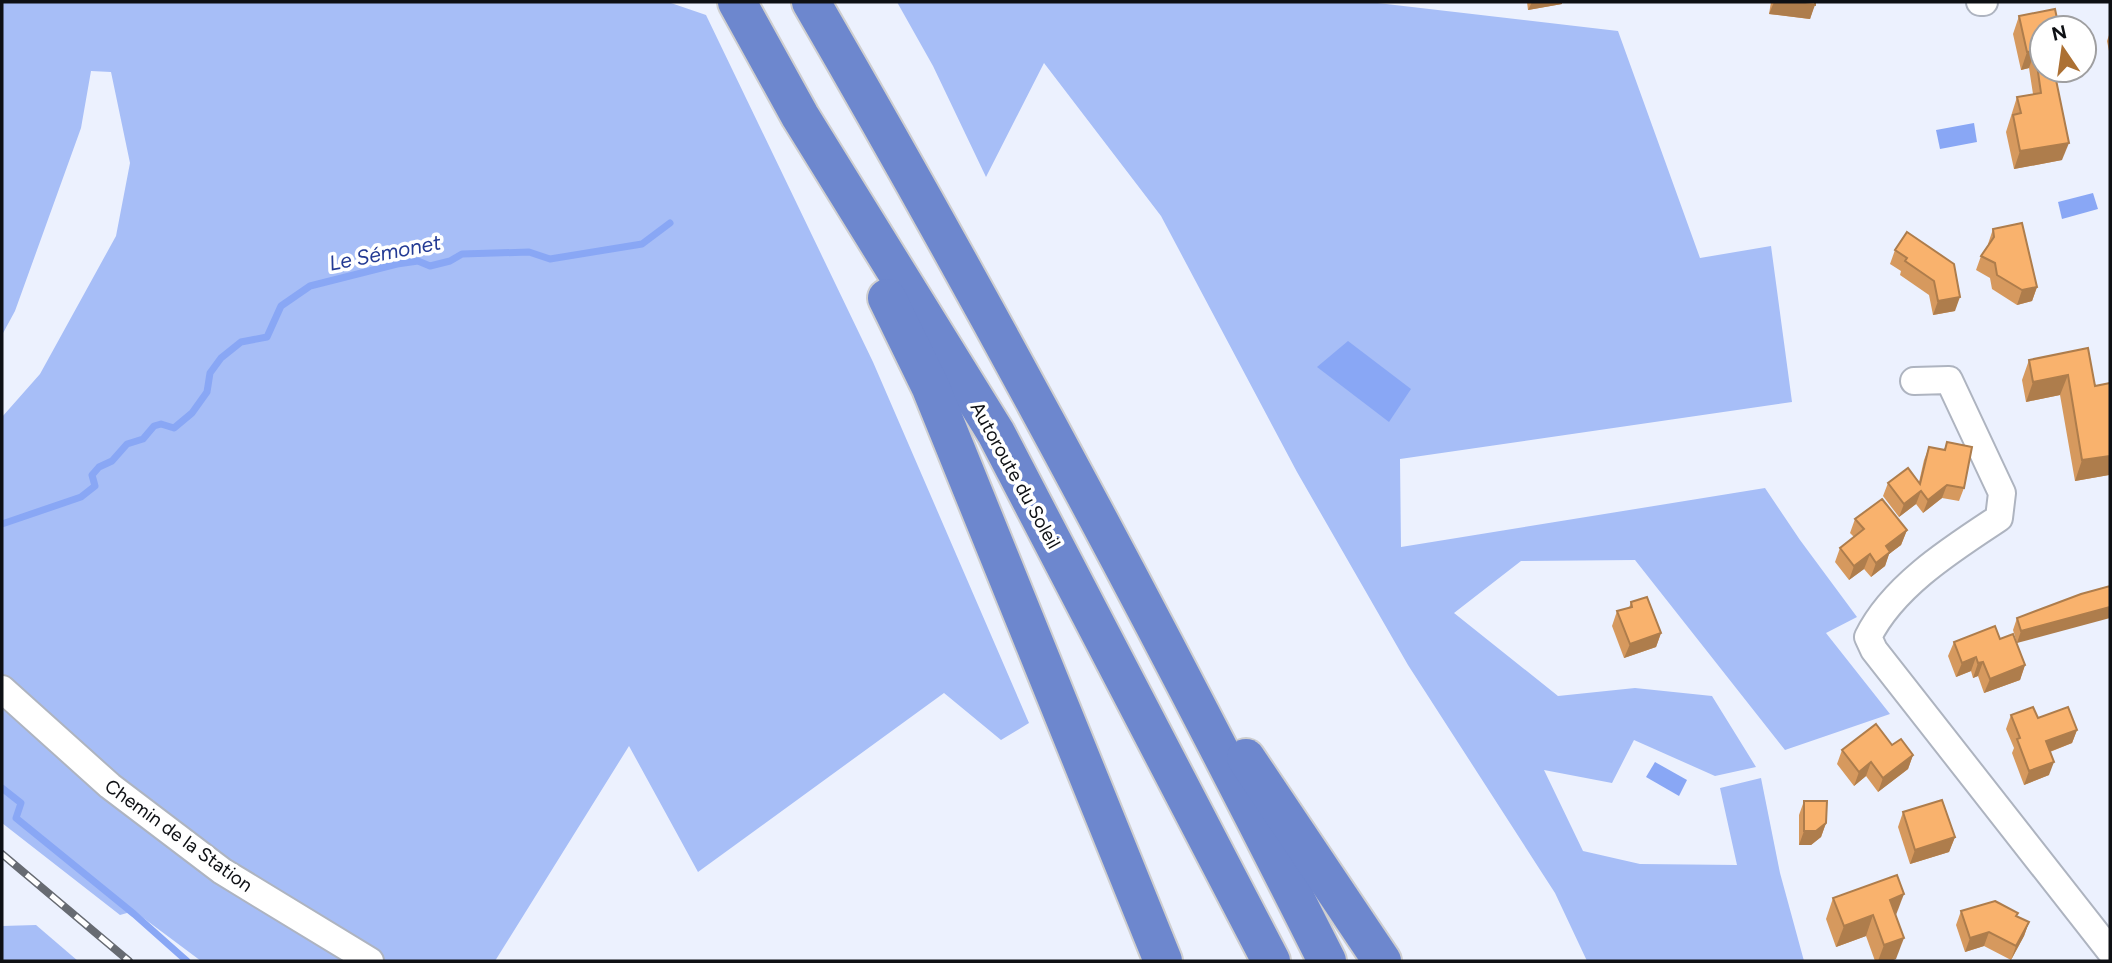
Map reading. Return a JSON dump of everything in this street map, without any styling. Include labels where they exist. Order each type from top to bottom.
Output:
[{"type":"highway","name":"Autoroute du Soleil","points":[[737,2],[800,116],[996,433],[1271,961]]},
{"type":"highway","points":[[811,2],[1048,422],[1156,626],[1327,961]]},
{"type":"highway","points":[[800,116],[931,388],[1163,961]]},
{"type":"highway","points":[[1156,626],[1382,961]]},
{"type":"street","points":[[1914,381],[1949,380],[2002,493],[1999,518],[1936,560],[1877,618],[1868,637],[1874,650],[2110,951]]},
{"type":"street","name":"Chemin de la Station","points":[[2,689],[110,786],[222,871],[370,961]]},
{"type":"shaded area","points":[[2,2],[668,2],[706,15],[873,362],[1029,723],[1001,740],[944,693],[698,872],[629,746],[495,961],[201,961],[134,911],[120,915],[2,823],[2,417],[40,374],[116,236],[130,163],[111,72],[91,71],[81,128],[15,311],[2,335]]},
{"type":"shaded area","points":[[897,2],[1369,2],[1618,31],[1700,258],[1771,246],[1792,402],[1400,459],[1401,547],[1765,488],[1857,617],[1826,633],[1890,714],[1785,750],[1635,560],[1521,561],[1454,613],[1558,696],[1635,688],[1712,696],[1756,767],[1715,776],[1634,740],[1612,783],[1544,770],[1583,851],[1640,864],[1737,865],[1720,788],[1761,778],[1780,873],[1804,961],[1587,961],[1555,893],[1408,665],[1297,472],[1161,216],[1044,63],[986,177],[933,66]]},
{"type":"shaded area","points":[[1974,123],[1977,142],[1940,149],[1936,130]]},
{"type":"shaded area","points":[[2093,193],[2098,209],[2062,219],[2058,202]]},
{"type":"shaded area","points":[[1348,341],[1411,389],[1389,422],[1317,367]]},
{"type":"shaded area","points":[[1655,762],[1687,780],[1679,796],[1646,777]]},
{"type":"shaded area","points":[[36,925],[78,961],[2,961],[2,926]]},
{"type":"building","points":[[1785,2],[1815,2],[1815,5]]},
{"type":"building","points":[[2055,9],[2056,14],[2029,14]]},
{"type":"building","points":[[2028,14],[2028,52],[2027,52],[2019,16]]},
{"type":"building","points":[[2040,84],[2057,84],[2069,143],[2020,151],[2013,115],[2021,113],[2017,97],[2041,93]]},
{"type":"building","points":[[2022,223],[2037,287],[2022,290],[1997,275],[1995,263],[1981,256],[1994,237],[1993,229]]},
{"type":"building","points":[[1907,232],[1954,264],[1960,297],[1938,301],[1934,281],[1905,261],[1907,258],[1895,250]]},
{"type":"building","points":[[2088,348],[2095,386],[2110,383],[2110,456],[2082,460],[2068,375],[2033,382],[2029,360]]},
{"type":"building","points":[[1947,442],[1972,447],[1964,488],[1947,485],[1928,500],[1921,491],[1904,504],[1888,483],[1908,468],[1920,484],[1929,447],[1945,450]]},
{"type":"building","points":[[1882,499],[1907,530],[1886,546],[1890,552],[1876,563],[1870,554],[1854,566],[1840,548],[1864,529],[1855,519]]},
{"type":"building","points":[[2110,586],[2110,607],[2021,631],[2017,618]]},
{"type":"building","points":[[1647,597],[1661,633],[1630,644],[1617,611],[1632,607],[1631,602]]},
{"type":"building","points":[[1995,626],[2000,639],[2013,634],[2025,665],[1990,679],[1983,662],[1978,663],[1976,657],[1962,663],[1954,642]]},
{"type":"building","points":[[2033,707],[2038,718],[2068,707],[2077,730],[2046,741],[2054,762],[2029,771],[2011,715]]},
{"type":"building","points":[[1876,724],[1892,745],[1901,739],[1913,755],[1883,778],[1871,762],[1859,772],[1842,750]]},
{"type":"building","points":[[1942,800],[1955,837],[1915,850],[1903,812]]},
{"type":"building","points":[[1804,801],[1827,801],[1826,823],[1816,831],[1804,831]]},
{"type":"building","points":[[1897,875],[1904,894],[1890,900],[1904,938],[1884,945],[1873,915],[1844,926],[1833,898]]},
{"type":"building","points":[[1995,901],[2029,922],[2016,946],[1989,932],[1970,938],[1961,911]]},
{"type":"waterway","name":"Le Sémonet","points":[[2,524],[81,497],[95,486],[92,475],[99,467],[112,461],[127,444],[143,439],[154,426],[161,424],[174,428],[192,413],[207,392],[210,373],[221,358],[241,342],[267,337],[281,306],[310,286],[397,264],[418,261],[430,266],[450,261],[462,254],[529,252],[550,259],[642,244],[670,223]]},
{"type":"waterway","points":[[2,788],[21,803],[16,818],[187,961]]},
{"type":"railway","points":[[2,854],[129,961]]}]
